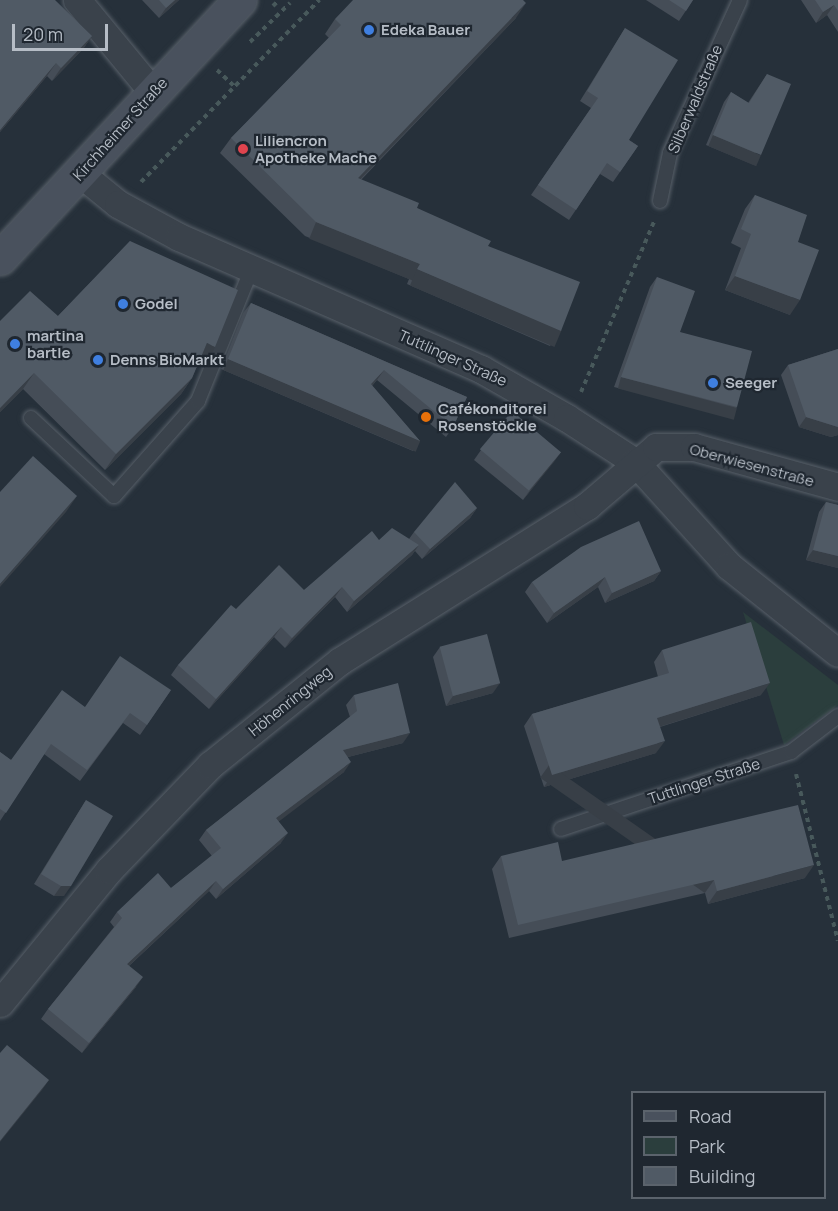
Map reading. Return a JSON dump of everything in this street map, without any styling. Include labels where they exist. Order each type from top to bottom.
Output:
[{"type":"main road","name":"Kirchheimer Straße","points":[[0,258],[80,173],[152,91],[240,0]]},
{"type":"street","points":[[77,0],[152,91]]},
{"type":"street","name":"Tuttlinger Straße","points":[[80,173],[118,204],[252,268],[481,369],[567,418],[635,462],[729,566],[838,653]]},
{"type":"street","name":"Oberwiesenstraße","points":[[635,462],[656,447],[694,447],[838,488]]},
{"type":"street","name":"Höhenringweg","points":[[0,1003],[109,870],[210,765],[340,661],[577,512],[635,462]]},
{"type":"lane","name":"Silberwaldstraße","points":[[660,201],[670,153],[740,0]]},
{"type":"lane","points":[[31,418],[114,496],[198,401],[252,268]]},
{"type":"lane","name":"Tuttlinger Straße","points":[[561,829],[791,752],[838,716]]},
{"type":"path","points":[[118,204],[319,0]]},
{"type":"path","points":[[248,44],[290,3]]},
{"type":"path","points":[[567,418],[660,201]]},
{"type":"path","points":[[791,752],[838,941]]},
{"type":"green space","points":[[743,612],[838,685],[838,705],[784,745]]},
{"type":"building","points":[[0,0],[55,0],[92,36],[61,68],[56,63],[0,130]]},
{"type":"building","points":[[159,0],[175,0],[166,8]]},
{"type":"building","points":[[353,0],[523,0],[526,3],[358,178],[419,203],[417,208],[491,241],[488,246],[580,282],[561,331],[417,269],[420,264],[316,222],[231,138],[341,25],[335,19]]},
{"type":"building","points":[[669,0],[693,0],[686,11]]},
{"type":"building","points":[[815,0],[838,0],[838,11],[834,5],[823,12]]},
{"type":"building","points":[[625,28],[678,60],[629,140],[638,146],[620,172],[607,163],[576,210],[538,185],[598,98],[587,91]]},
{"type":"building","points":[[767,74],[791,84],[761,155],[713,135],[731,92],[749,103]]},
{"type":"building","points":[[755,195],[807,215],[798,242],[819,250],[800,300],[735,276],[751,234],[741,229]]},
{"type":"building","name":"Denns BioMarkt","points":[[130,241],[238,290],[215,347],[207,343],[192,378],[116,454],[34,373],[0,408],[0,321],[30,291],[58,316]]},
{"type":"building","points":[[657,277],[695,291],[680,332],[752,351],[737,407],[621,377]]},
{"type":"building","points":[[251,303],[467,397],[453,427],[384,370],[371,384],[420,441],[228,359]]},
{"type":"building","points":[[838,349],[838,427],[806,417],[788,365]]},
{"type":"building","points":[[512,411],[561,452],[529,490],[480,449]]},
{"type":"building","points":[[33,456],[77,496],[0,584],[0,492]]},
{"type":"building","points":[[455,482],[477,508],[430,549],[414,532]]},
{"type":"building","points":[[826,502],[838,505],[838,556],[813,550]]},
{"type":"building","points":[[639,521],[661,571],[612,593],[605,577],[554,613],[532,582],[581,547]]},
{"type":"building","points":[[392,528],[419,545],[354,601],[342,587],[292,638],[281,627],[216,699],[178,665],[231,605],[236,609],[279,565],[304,590],[372,531],[379,540]]},
{"type":"building","points":[[751,622],[770,683],[657,718],[665,741],[552,775],[532,714],[669,673],[662,650]]},
{"type":"building","points":[[487,634],[500,683],[453,696],[440,647]]},
{"type":"building","points":[[120,656],[171,690],[147,725],[130,713],[87,770],[51,744],[6,813],[0,809],[0,752],[11,760],[62,690],[85,707]]},
{"type":"building","points":[[398,683],[410,733],[343,750],[351,762],[276,818],[288,833],[223,889],[216,881],[127,964],[143,977],[89,1043],[48,1009],[122,918],[117,912],[158,873],[171,888],[221,848],[206,830],[357,711],[354,695]]},
{"type":"building","points":[[86,800],[113,816],[71,886],[61,886],[41,874]]},
{"type":"building","points":[[798,805],[814,865],[717,891],[714,880],[518,925],[501,856],[558,842],[562,861]]},
{"type":"building","points":[[7,1045],[49,1080],[0,1141],[0,1053]]},
{"type":"place","name":"Edeka Bauer","points":[[369,30]]},
{"type":"place","name":"Liliencron Apotheke Mache","points":[[243,149]]},
{"type":"place","name":"Godel","points":[[123,304]]},
{"type":"place","name":"martina bartle","points":[[15,344]]},
{"type":"place","name":"Denns BioMarkt","points":[[98,360]]},
{"type":"place","name":"Seeger","points":[[713,383]]},
{"type":"place","name":"Cafékonditorei Rosenstöckle","points":[[426,417]]}]
